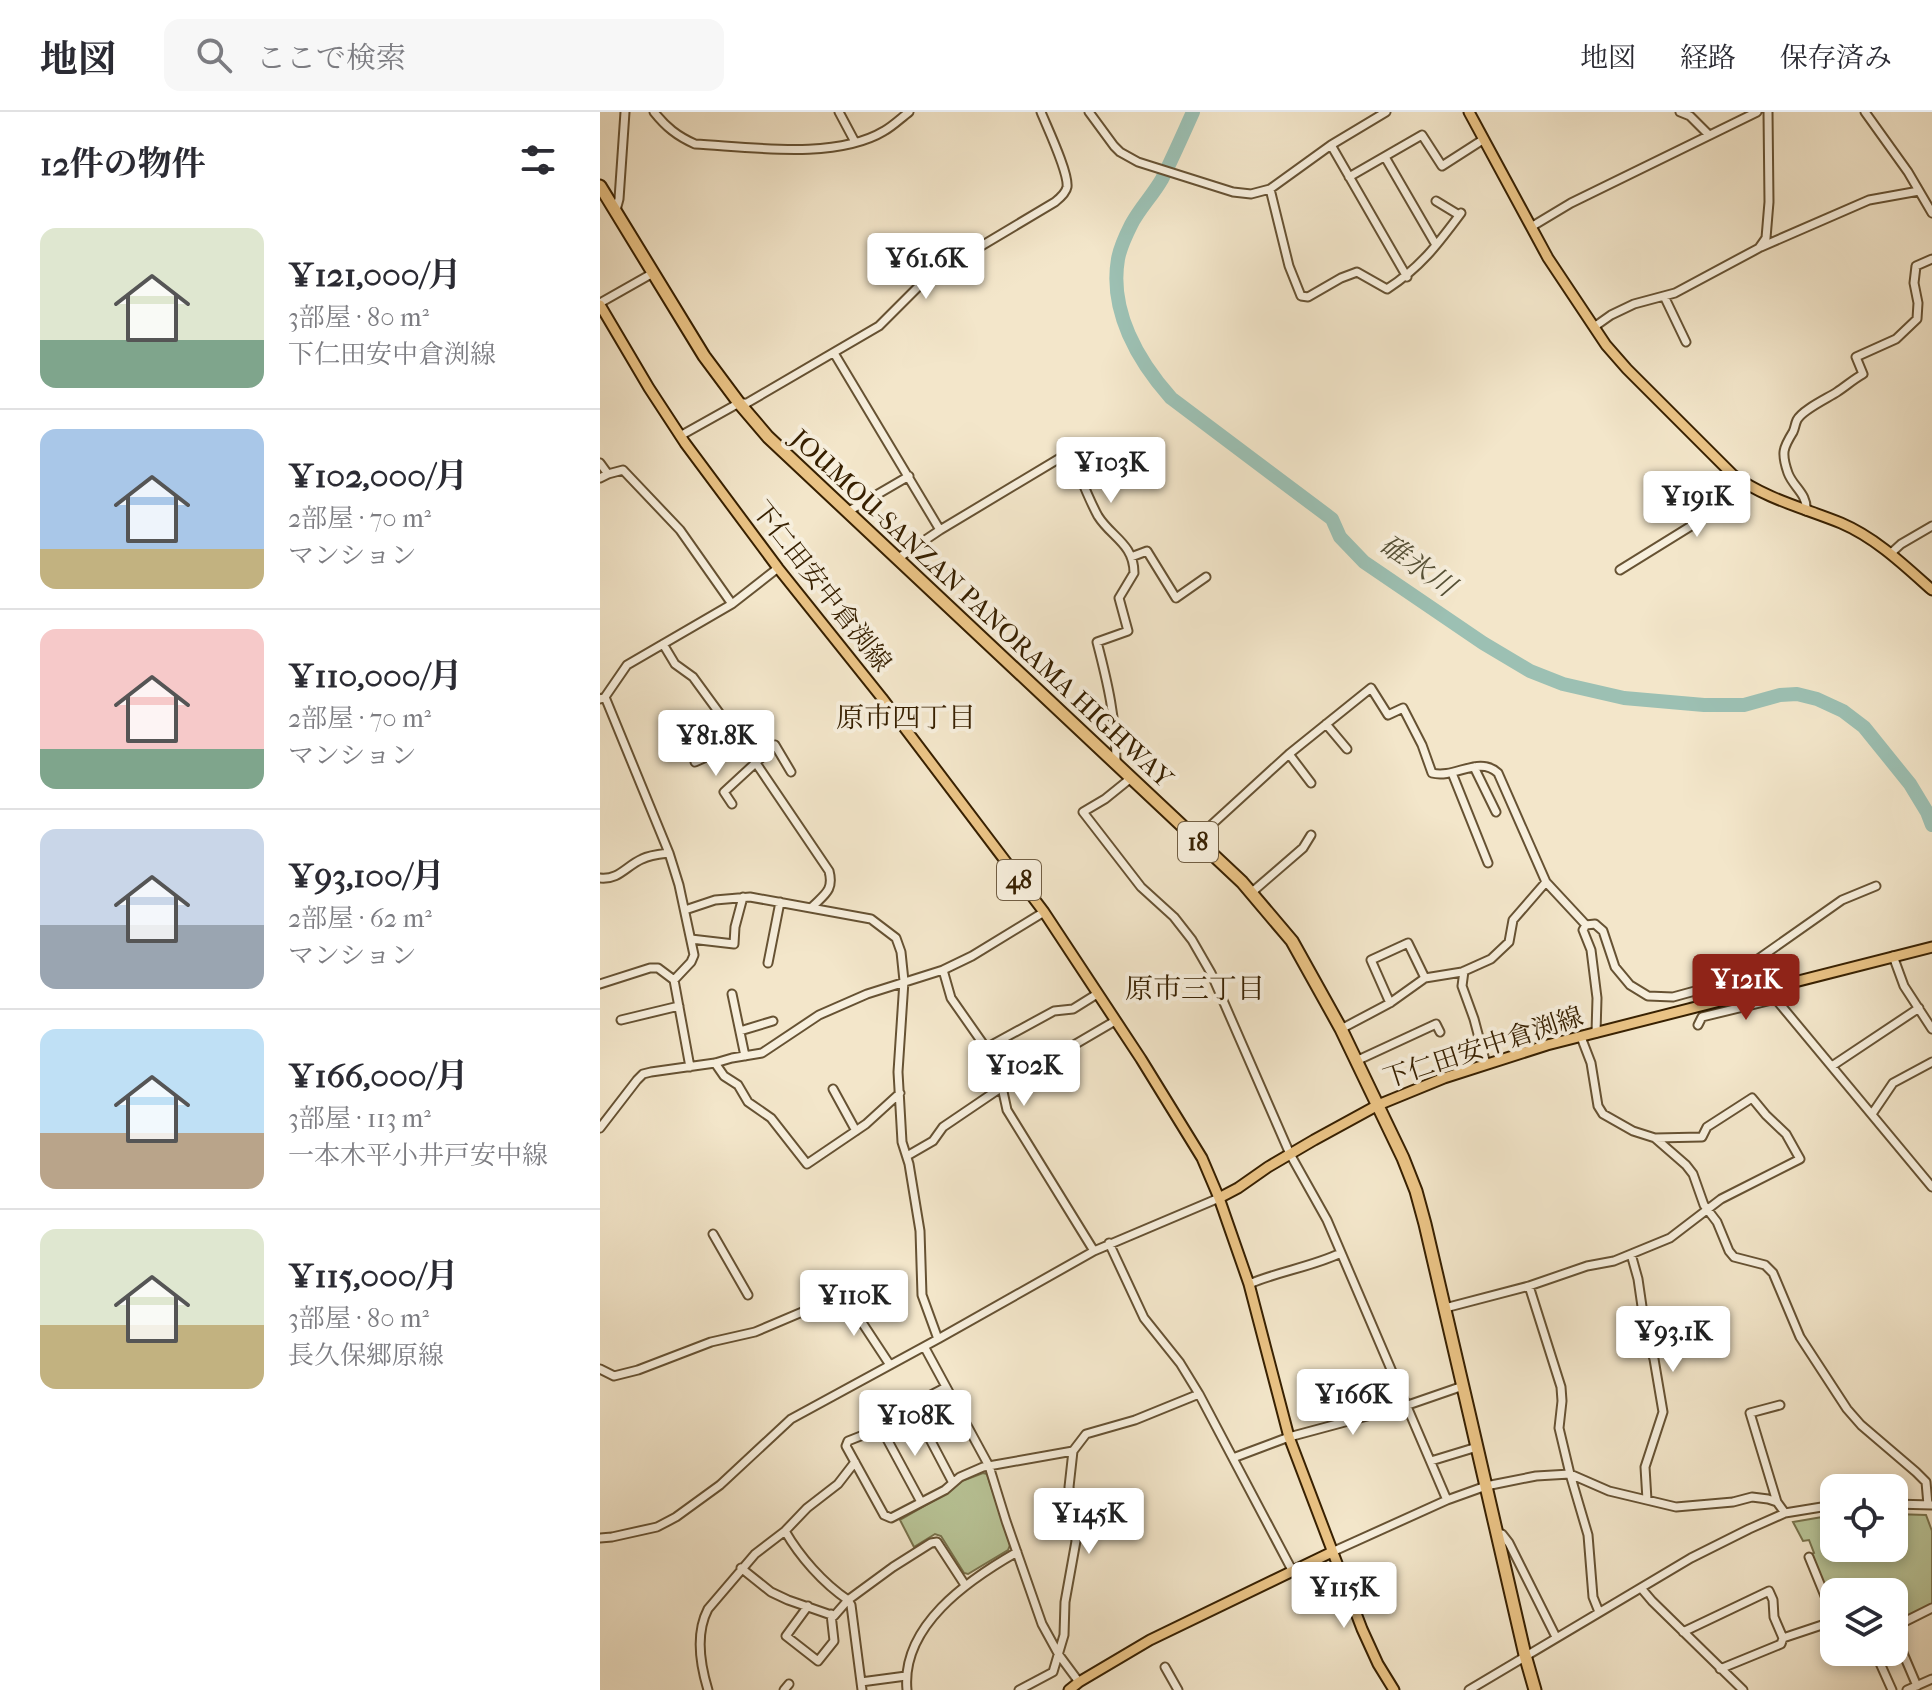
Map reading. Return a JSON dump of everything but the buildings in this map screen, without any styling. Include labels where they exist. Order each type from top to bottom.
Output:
[{"type":"highway","name":"JOUMOU-SANZAN PANORAMA HIGHWAY","points":[[600,186],[704,356],[768,437],[1196,839],[1251,893],[1292,941],[1341,1029],[1416,1191],[1535,1690]]},
{"type":"main road","points":[[1469,112],[1548,258],[1594,327],[1627,369],[1733,475],[1769,496],[1868,537],[1932,590]]},
{"type":"main road","name":"下仁田安中倉渕線","points":[[600,304],[680,436],[1044,912],[1166,1098],[1202,1158],[1219,1198],[1378,1105],[1444,1078],[1547,1045],[1932,947]]},
{"type":"main road","points":[[1219,1198],[1249,1284],[1289,1437],[1362,1629],[1394,1690]]},
{"type":"main road","points":[[1069,1690],[1150,1640],[1332,1552]]},
{"type":"street","points":[[615,212],[619,199],[625,112]]},
{"type":"street","points":[[654,112],[678,137],[695,144],[808,150],[831,148],[883,132],[906,113]]},
{"type":"street","points":[[839,112],[855,142]]},
{"type":"street","points":[[680,436],[739,403],[747,403],[879,326],[926,279],[1062,196],[1067,188],[1065,174],[1041,112]]},
{"type":"street","points":[[1089,112],[1114,146],[1138,162],[1233,192],[1251,194],[1270,189],[1331,145],[1386,112]]},
{"type":"street","points":[[1680,112],[1690,116],[1709,135]]},
{"type":"street","points":[[1531,227],[1571,203],[1757,112]]},
{"type":"street","points":[[1759,248],[1766,238],[1769,202],[1768,112]]},
{"type":"street","points":[[1865,112],[1932,213]]},
{"type":"street","points":[[1349,177],[1422,135],[1442,166],[1484,139]]},
{"type":"street","points":[[1331,145],[1407,277]]},
{"type":"street","points":[[1385,157],[1436,245]]},
{"type":"street","points":[[1270,189],[1289,266],[1301,296],[1308,297],[1330,283],[1357,272],[1387,289],[1407,277],[1460,214],[1436,201]]},
{"type":"street","points":[[1594,327],[1634,304],[1675,293],[1759,248],[1869,200],[1919,191]]},
{"type":"street","points":[[1806,511],[1805,498],[1787,470],[1783,450],[1786,440],[1798,418],[1863,374],[1856,357],[1896,339],[1916,321],[1919,310],[1915,289],[1916,266],[1932,259]]},
{"type":"street","points":[[600,304],[653,273]]},
{"type":"street","points":[[1664,296],[1686,342]]},
{"type":"street","points":[[834,353],[940,530]]},
{"type":"street","points":[[897,559],[1070,452],[1099,518],[1127,548],[1134,573],[1119,598],[1128,631],[1097,642],[1111,693],[1116,765]]},
{"type":"street","points":[[600,463],[604,476],[623,470],[680,530],[732,604]]},
{"type":"street","points":[[847,512],[909,476]]},
{"type":"street","points":[[1620,570],[1733,500],[1745,483]]},
{"type":"street","points":[[1890,554],[1932,526]]},
{"type":"street","points":[[1131,557],[1147,551],[1176,598],[1206,577]]},
{"type":"street","points":[[674,980],[694,955],[685,910],[669,853],[603,698],[627,665],[732,604],[778,568]]},
{"type":"street","points":[[663,644],[675,664],[693,677],[829,871],[830,889],[812,907]]},
{"type":"street","points":[[1196,839],[1289,754],[1371,688],[1388,715],[1403,708],[1432,773],[1441,776],[1480,765],[1491,766],[1498,773],[1546,882],[1586,925]]},
{"type":"street","points":[[684,747],[727,724]]},
{"type":"street","points":[[1326,724],[1347,749]]},
{"type":"street","points":[[695,762],[740,742]]},
{"type":"street","points":[[732,804],[724,792],[775,745],[791,772]]},
{"type":"street","points":[[1289,754],[1311,783]]},
{"type":"street","points":[[1474,767],[1496,812]]},
{"type":"street","points":[[1452,773],[1488,863]]},
{"type":"street","points":[[1131,778],[1083,812],[1141,887],[1174,917],[1211,973],[1290,1154],[1327,1220],[1447,1500]]},
{"type":"street","points":[[1251,893],[1303,848],[1311,835]]},
{"type":"street","points":[[600,878],[609,879],[644,858],[669,853]]},
{"type":"street","points":[[1341,1029],[1390,1003],[1425,978],[1464,971],[1491,959],[1509,942],[1513,920],[1546,882]]},
{"type":"street","points":[[1586,925],[1595,924],[1603,931],[1615,967],[1630,985],[1648,996],[1691,997],[1724,983],[1842,900],[1876,886]]},
{"type":"street","points":[[685,910],[715,900],[743,897],[871,919],[896,938],[904,981],[898,1072],[902,1142],[920,1231],[922,1295],[938,1339]]},
{"type":"street","points":[[691,939],[734,944],[743,897]]},
{"type":"street","points":[[768,963],[780,902]]},
{"type":"street","points":[[600,1128],[643,1074],[762,1053],[819,1015],[867,994],[943,970],[1044,912]]},
{"type":"street","points":[[1586,925],[1583,930],[1591,950],[1597,998],[1596,1033]]},
{"type":"street","points":[[1390,1003],[1371,960],[1408,943],[1425,978]]},
{"type":"street","points":[[1893,956],[1904,986],[1932,1029]]},
{"type":"street","points":[[1751,964],[1759,978]]},
{"type":"street","points":[[600,984],[650,968],[658,968],[674,980],[690,1067]]},
{"type":"street","points":[[943,970],[951,998],[986,1048],[1002,1087],[1007,1110],[1094,1251]]},
{"type":"street","points":[[1464,971],[1462,986],[1486,1064]]},
{"type":"street","points":[[732,994],[745,1056]]},
{"type":"street","points":[[986,1048],[1054,1011],[1073,1009],[1097,994]]},
{"type":"street","points":[[1695,1012],[1698,1023],[1702,1017],[1775,998],[1932,1187]]},
{"type":"street","points":[[621,1020],[679,1006]]},
{"type":"street","points":[[1832,1066],[1919,1008]]},
{"type":"street","points":[[740,1031],[773,1021]]},
{"type":"street","points":[[907,1156],[933,1141],[943,1127],[1002,1087],[1115,1021]]},
{"type":"street","points":[[1356,1061],[1436,1024],[1440,1032]]},
{"type":"street","points":[[1445,1308],[1529,1286],[1587,1266],[1614,1261],[1670,1238],[1721,1199],[1800,1159],[1786,1134],[1752,1098],[1707,1127],[1702,1137],[1655,1138],[1633,1131],[1603,1114],[1598,1106],[1591,1063],[1581,1037]]},
{"type":"street","points":[[1872,1114],[1893,1083],[1932,1062]]},
{"type":"street","points":[[715,1063],[724,1076],[738,1085],[748,1102],[771,1118],[807,1164],[856,1131],[900,1093]]},
{"type":"street","points":[[833,1089],[856,1131]]},
{"type":"street","points":[[1655,1138],[1693,1174],[1704,1205],[1717,1222],[1734,1257],[1765,1265],[1773,1273],[1800,1337],[1847,1409],[1861,1425],[1929,1482],[1930,1505],[1908,1504]]},
{"type":"street","points":[[600,1538],[657,1527],[676,1517],[720,1485],[791,1419],[925,1348],[1109,1243],[1219,1198]]},
{"type":"street","points":[[713,1234],[748,1295]]},
{"type":"street","points":[[1109,1243],[1144,1318],[1180,1363],[1199,1394],[1292,1570]]},
{"type":"street","points":[[1249,1284],[1341,1253]]},
{"type":"street","points":[[1631,1254],[1663,1412],[1645,1467],[1647,1500]]},
{"type":"street","points":[[1529,1286],[1561,1387],[1559,1428],[1588,1535],[1593,1597],[1599,1612]]},
{"type":"street","points":[[600,1369],[614,1376],[638,1370],[711,1342],[755,1332],[847,1293],[890,1365]]},
{"type":"street","points":[[925,1348],[989,1466],[1042,1624],[1079,1682]]},
{"type":"street","points":[[1233,1458],[1289,1437],[1408,1405],[1463,1386]]},
{"type":"street","points":[[946,1387],[904,1409],[881,1428],[848,1441],[846,1446],[884,1515],[891,1518],[945,1490],[960,1477],[983,1467],[1073,1451]]},
{"type":"street","points":[[1019,1690],[1053,1672],[1064,1635],[1065,1602],[1076,1541],[1069,1487],[1073,1451],[1086,1434],[1135,1420],[1199,1394]]},
{"type":"street","points":[[912,1405],[953,1483]]},
{"type":"street","points":[[1780,1405],[1750,1413],[1777,1502],[1785,1513]]},
{"type":"street","points":[[881,1428],[921,1502]]},
{"type":"street","points":[[1431,1461],[1477,1447]]},
{"type":"street","points":[[708,1690],[703,1674],[700,1636],[708,1609],[755,1554],[838,1484],[855,1462]]},
{"type":"street","points":[[1332,1552],[1447,1500],[1486,1486],[1536,1476],[1570,1474],[1609,1491],[1676,1507],[1733,1502],[1752,1497],[1777,1502]]},
{"type":"street","points":[[1469,1690],[1727,1539],[1785,1513],[1820,1507]]},
{"type":"street","points":[[785,1531],[811,1566],[851,1605],[862,1686],[906,1676]]},
{"type":"street","points":[[1497,1535],[1502,1534],[1509,1543],[1556,1637]]},
{"type":"street","points":[[741,1568],[771,1592],[834,1616],[848,1600],[931,1543],[937,1542],[965,1585]]},
{"type":"street","points":[[907,1690],[906,1676],[917,1640],[946,1603],[965,1585],[1017,1552]]},
{"type":"street","points":[[1809,1557],[1820,1585]]},
{"type":"street","points":[[1641,1588],[1743,1690]]},
{"type":"street","points":[[1683,1632],[1769,1591],[1774,1617],[1783,1638],[1781,1644],[1720,1669]]},
{"type":"street","points":[[808,1606],[786,1636],[818,1661],[834,1641],[831,1614]]},
{"type":"street","points":[[1908,1622],[1931,1610]]},
{"type":"street","points":[[1783,1638],[1820,1625]]},
{"type":"street","points":[[1908,1664],[1917,1686]]},
{"type":"street","points":[[1881,1666],[1892,1690]]},
{"type":"street","points":[[1165,1667],[1178,1690]]},
{"type":"street","points":[[1907,1690],[1932,1679]]},
{"type":"green space","points":[[987,1474],[1010,1545],[1008,1550],[968,1574],[964,1573],[941,1536],[935,1534],[914,1547],[900,1520],[962,1481]]},
{"type":"green space","points":[[1908,1514],[1926,1515],[1932,1531],[1932,1605],[1908,1617],[1908,1578],[1821,1578],[1809,1540],[1803,1541],[1793,1522],[1820,1517],[1820,1562],[1908,1562]]},
{"type":"waterway","name":"碓氷川","points":[[1193,112],[1162,179],[1127,233],[1119,255],[1116,278],[1122,316],[1129,334],[1148,368],[1171,398],[1332,519],[1340,537],[1364,562],[1530,671],[1563,684],[1624,698],[1704,705],[1744,705],[1780,695],[1797,694],[1817,699],[1843,711],[1864,727],[1910,784],[1932,825]]},
{"type":"tunnel","points":[[1759,978],[1774,997]]},
{"type":"tunnel","points":[[1692,1001],[1695,1012]]},
{"type":"district","name":"原市四丁目","points":[[906,717]]},
{"type":"district","name":"原市三丁目","points":[[1195,988]]}]
